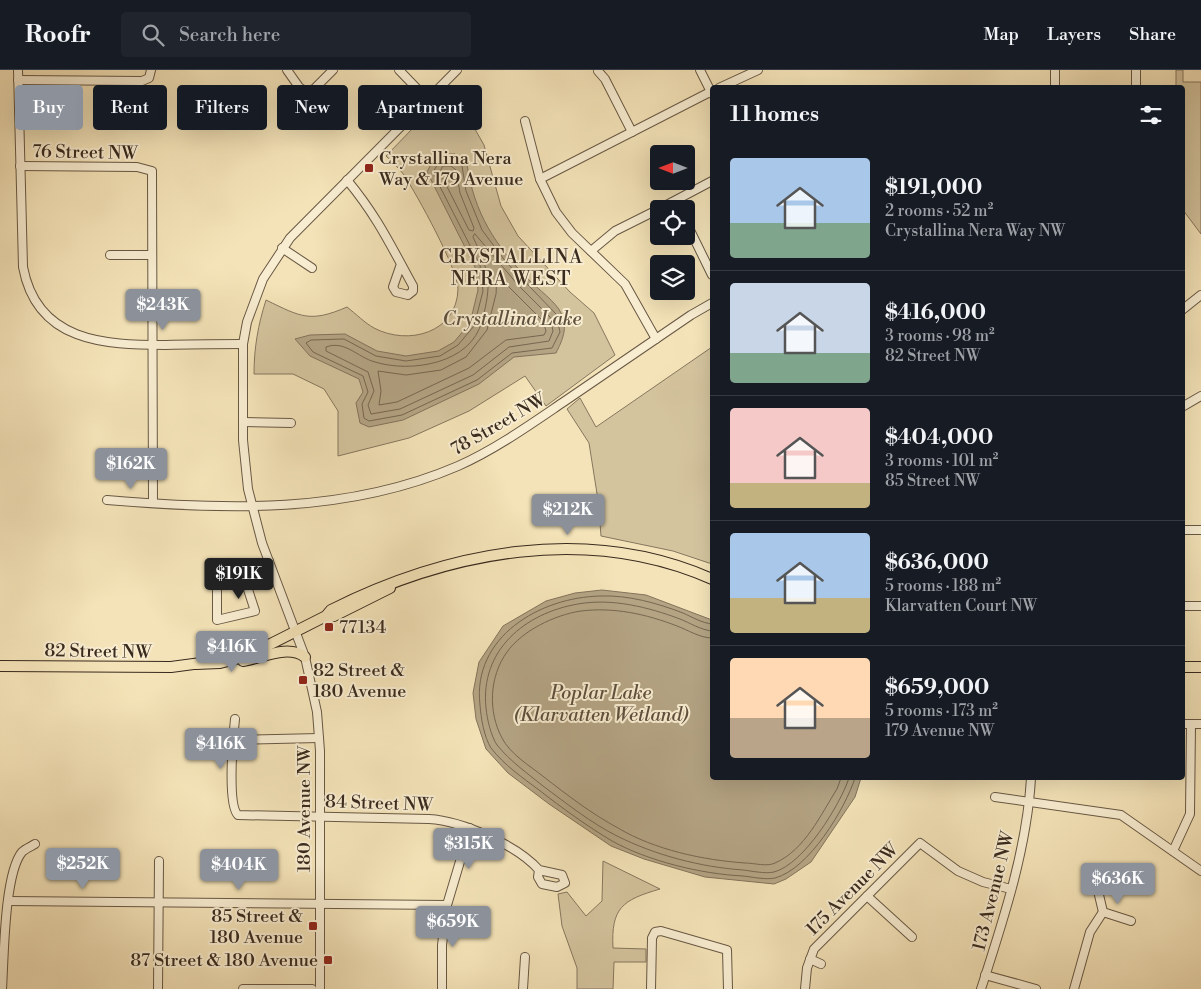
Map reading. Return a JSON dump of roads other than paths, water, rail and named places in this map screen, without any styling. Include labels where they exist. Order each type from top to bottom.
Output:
[{"type":"main road","name":"82 Street NW","points":[[0,666],[164,668],[220,663],[247,656],[257,649],[326,616],[334,616],[420,572],[497,554],[570,549],[639,555],[686,568],[710,578]]},
{"type":"main road","name":"82 Street NW","points":[[195,664],[257,649]]},
{"type":"main road","points":[[220,663],[250,660],[286,651],[299,652],[305,657]]},
{"type":"main road","points":[[1185,667],[1201,667]]},
{"type":"street","points":[[18,70],[23,267],[32,297],[50,318],[75,335],[103,343],[152,345],[243,344]]},
{"type":"street","points":[[18,80],[142,81],[149,78],[151,70]]},
{"type":"street","points":[[287,70],[299,87],[306,92],[314,89],[333,70]]},
{"type":"street","points":[[399,70],[413,85]]},
{"type":"street","name":"180 Avenue NW","points":[[441,85],[456,70]]},
{"type":"street","points":[[700,70],[710,88]]},
{"type":"street","points":[[726,85],[758,70]]},
{"type":"street","points":[[1055,70],[1055,85]]},
{"type":"street","points":[[1136,70],[1136,85]]},
{"type":"street","points":[[598,71],[605,79],[632,132]]},
{"type":"street","points":[[540,179],[710,93]]},
{"type":"street","points":[[525,121],[540,179],[564,223],[625,284],[656,339]]},
{"type":"street","name":"180 Avenue NW","points":[[320,989],[319,738],[314,692],[305,657],[251,507],[245,471],[243,344],[254,300],[263,279],[282,248],[300,227],[396,130]]},
{"type":"street","name":"76 Street NW","points":[[20,166],[150,169],[153,176],[152,255]]},
{"type":"street","points":[[347,180],[375,216],[401,264]]},
{"type":"street","points":[[675,200],[710,182]]},
{"type":"street","points":[[592,251],[610,234],[650,214]]},
{"type":"street","points":[[695,240],[710,271]]},
{"type":"street","points":[[282,248],[312,268]]},
{"type":"street","points":[[110,255],[152,255],[153,503]]},
{"type":"street","points":[[1185,308],[1201,295]]},
{"type":"street","name":"78 Street NW","points":[[107,500],[204,507],[251,507],[321,503],[370,494],[413,482],[458,466],[507,440],[710,304]]},
{"type":"street","points":[[1185,405],[1201,396]]},
{"type":"street","points":[[243,422],[291,422]]},
{"type":"street","points":[[1185,530],[1201,530]]},
{"type":"street","points":[[242,571],[255,611],[217,620],[217,569],[242,571],[269,561]]},
{"type":"street","points":[[1185,606],[1201,606]]},
{"type":"street","points":[[235,719],[233,740],[319,738]]},
{"type":"street","points":[[1173,851],[1190,814],[1187,724],[1201,724]]},
{"type":"street","name":"84 Street NW","points":[[233,740],[232,806],[236,814],[245,817],[437,819],[470,828],[508,847],[539,870]]},
{"type":"street","name":"173 Avenue NW","points":[[981,989],[1011,889],[1030,800],[1031,780]]},
{"type":"street","points":[[994,797],[1030,800],[1121,814],[1201,871]]},
{"type":"street","points":[[442,989],[442,945],[447,905],[470,828]]},
{"type":"street","name":"175 Avenue NW","points":[[805,989],[810,959],[814,948],[920,843],[958,871],[983,882],[1011,889]]},
{"type":"street","points":[[2,989],[8,901],[14,872],[22,852],[35,844]]},
{"type":"street","points":[[158,989],[159,861]]},
{"type":"street","points":[[1074,989],[1090,932],[1103,912],[1099,895]]},
{"type":"street","points":[[867,896],[912,938]]},
{"type":"street","points":[[8,901],[447,905]]},
{"type":"street","points":[[1103,912],[1131,921]]},
{"type":"street","points":[[651,989],[652,938],[654,932],[666,931],[727,950],[728,989]]},
{"type":"street","points":[[523,989],[525,958]]},
{"type":"street","name":"175 Avenue NW","points":[[810,959],[821,964]]},
{"type":"street","points":[[985,975],[1036,989]]},
{"type":"street","points":[[243,989],[312,989]]},
{"type":"water","name":"Crystallina Lake","points":[[436,154],[455,154],[467,164],[475,198],[496,241],[529,280],[559,309],[563,318],[564,333],[556,353],[514,357],[479,384],[403,420],[369,427],[360,423],[356,403],[363,392],[359,379],[310,356],[295,339],[310,335],[345,334],[377,351],[406,356],[438,351],[454,342],[470,323],[478,290],[475,267],[427,172]]},
{"type":"water","name":"Poplar Lake (Klarvatten Wetland)","points":[[602,590],[646,595],[710,619],[710,780],[860,780],[855,797],[811,862],[786,879],[774,884],[705,877],[644,859],[611,846],[549,804],[508,773],[486,749],[476,719],[473,693],[479,662],[503,626],[546,601],[575,593]]},
{"type":"place","name":"Crystallina Nera Way & 179 Avenue","points":[[369,168]]},
{"type":"place","name":"77134","points":[[329,627]]},
{"type":"place","name":"82 Street & 180 Avenue","points":[[303,680]]},
{"type":"place","name":"85 Street & 180 Avenue","points":[[313,926]]},
{"type":"place","name":"87 Street & 180 Avenue","points":[[328,960]]},
{"type":"district","name":"CRYSTALLINA NERA WEST","points":[[511,267]]}]
